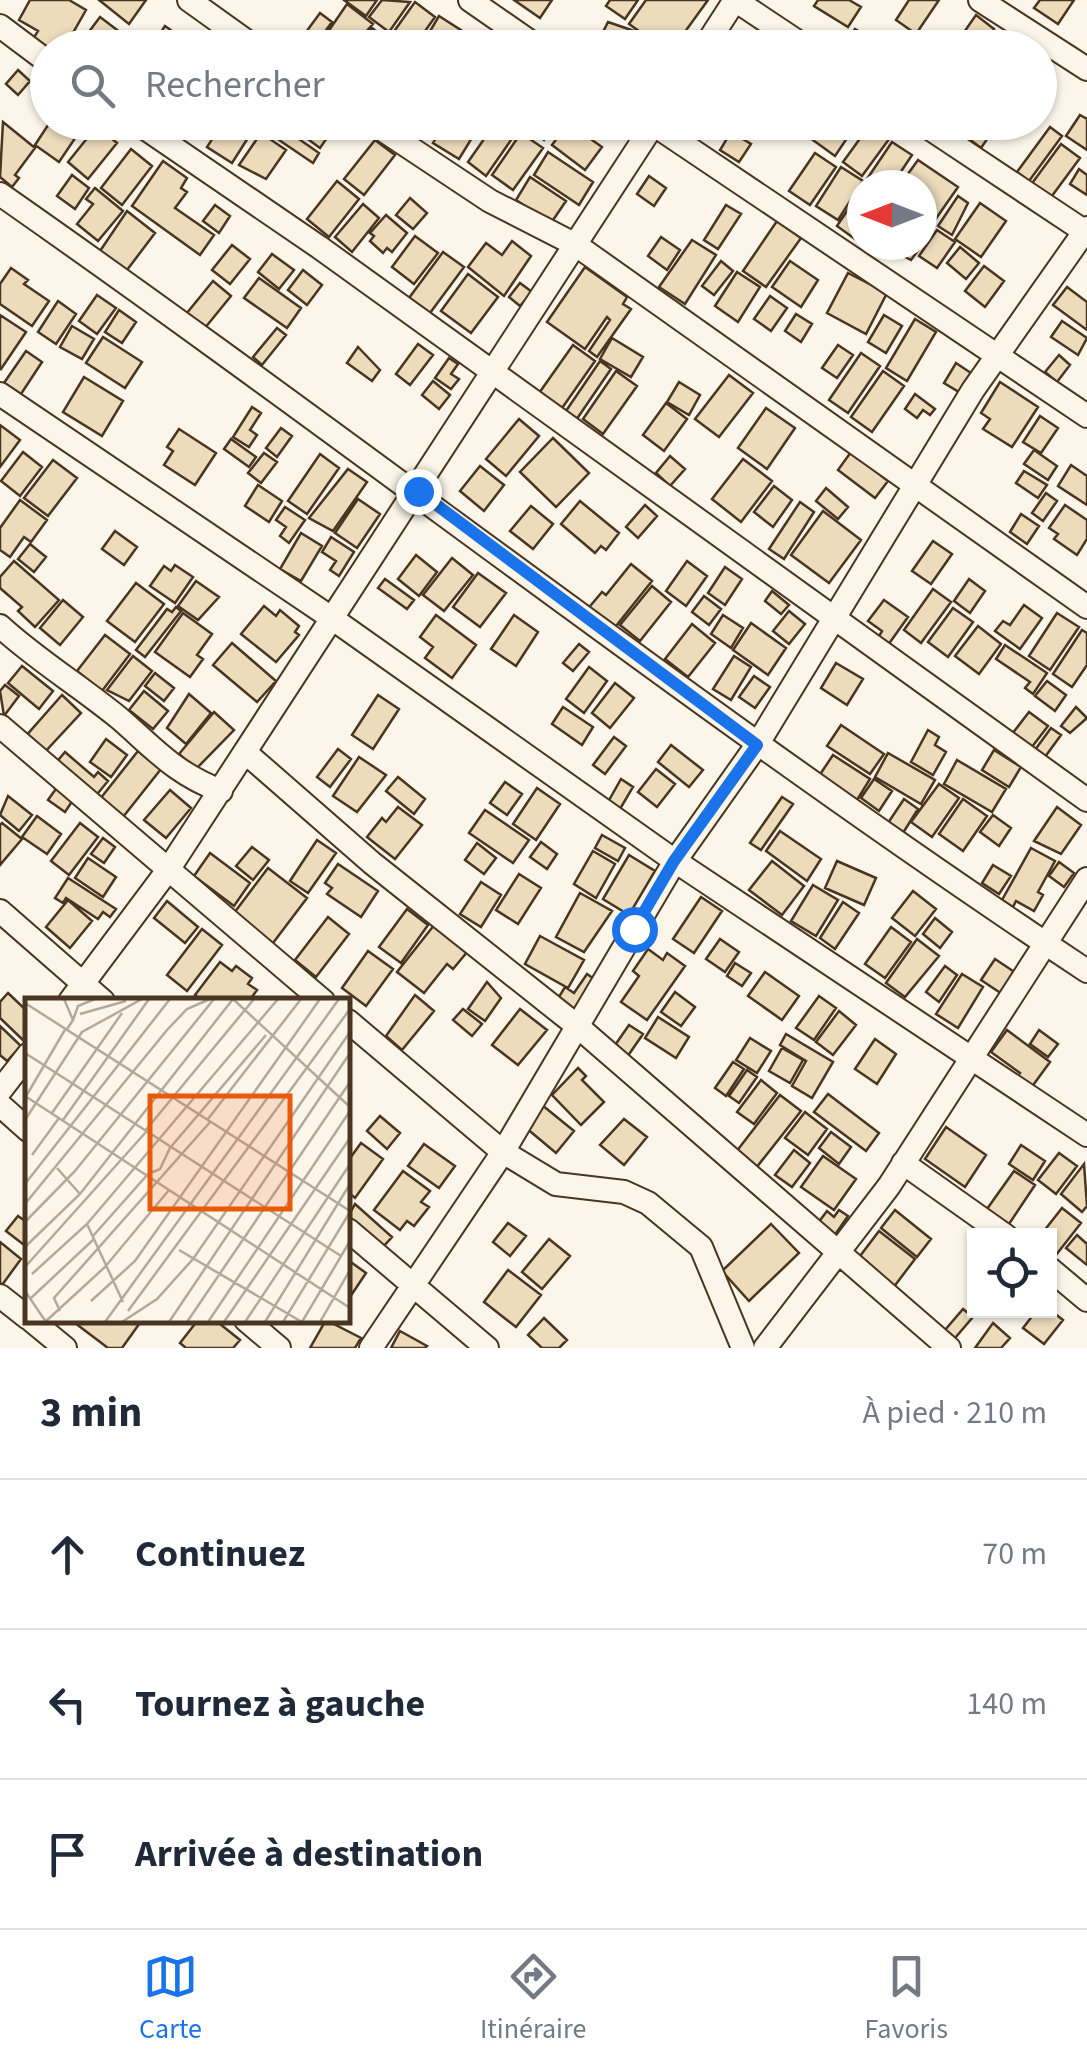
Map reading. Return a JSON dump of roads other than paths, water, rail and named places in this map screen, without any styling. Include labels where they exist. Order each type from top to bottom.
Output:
[{"type":"street","points":[[190,0],[231,30]]},
{"type":"street","points":[[470,0],[514,30]]},
{"type":"street","points":[[716,30],[735,0],[779,30]]},
{"type":"street","points":[[980,0],[1027,30]]},
{"type":"street","points":[[0,26],[30,48]]},
{"type":"street","points":[[1057,49],[1087,68]]},
{"type":"street","points":[[162,140],[835,616],[1087,800]]},
{"type":"street","points":[[398,140],[490,201],[576,244],[1087,607]]},
{"type":"street","points":[[72,998],[168,870],[221,791],[642,140]]},
{"type":"street","points":[[678,140],[1087,416]]},
{"type":"street","points":[[371,1348],[502,1152],[674,861],[757,745],[998,355],[1086,231],[947,140]]},
{"type":"street","points":[[0,194],[418,491],[757,745],[1087,970]]},
{"type":"street","points":[[0,394],[333,620],[674,861],[970,1061],[1087,1135]]},
{"type":"street","points":[[0,626],[122,720],[155,755],[193,781],[221,791]]},
{"type":"street","points":[[0,726],[322,998]]},
{"type":"street","points":[[246,753],[372,862],[576,1025],[949,1348]]},
{"type":"street","points":[[765,1348],[840,1254],[1087,879]]},
{"type":"street","points":[[0,911],[101,998]]},
{"type":"street","points":[[350,1023],[502,1152],[556,1184],[624,1192],[648,1203],[701,1247],[743,1348]]},
{"type":"street","points":[[0,1091],[25,1059]]},
{"type":"street","points":[[0,1104],[25,1127]]},
{"type":"street","points":[[903,1162],[995,1228]]},
{"type":"street","points":[[350,1232],[416,1283],[488,1348]]},
{"type":"street","points":[[1057,1275],[1087,1300]]},
{"type":"street","points":[[0,1296],[25,1316]]},
{"type":"street","points":[[34,1323],[65,1348]]},
{"type":"street","points":[[250,1323],[280,1348]]}]
